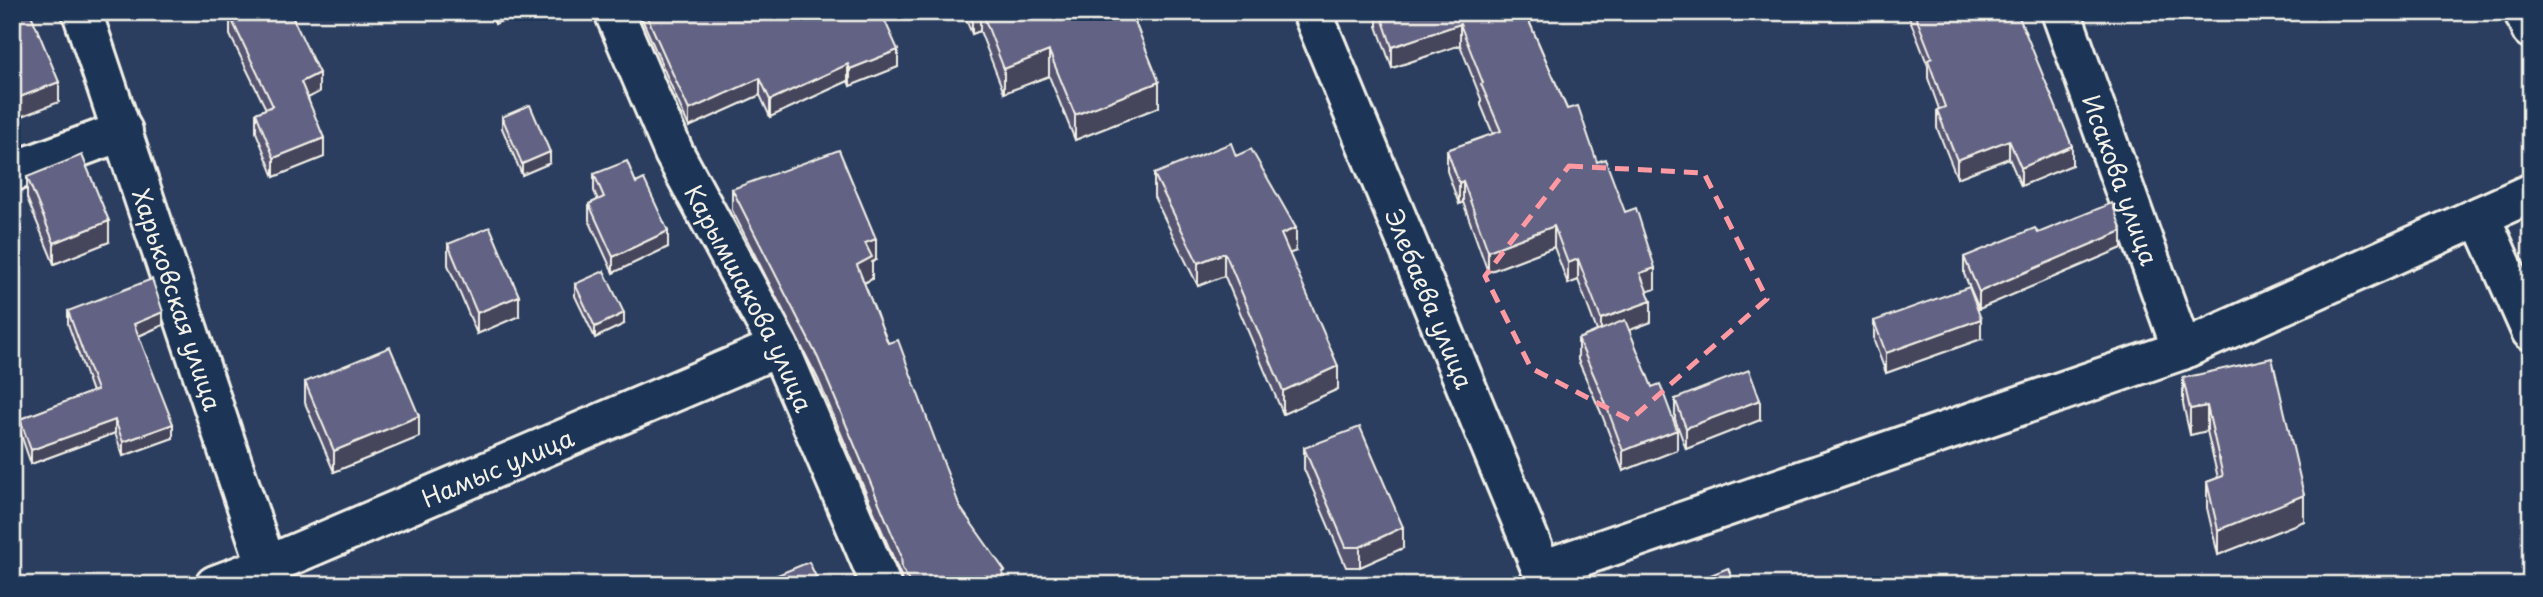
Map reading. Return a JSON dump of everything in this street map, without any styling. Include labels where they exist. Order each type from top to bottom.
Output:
[{"type":"street","name":"Харьковская улица","points":[[82,12],[269,575]]},
{"type":"street","name":"Карымшакова улица","points":[[614,12],[674,153],[779,347],[881,585]]},
{"type":"street","name":"Элебаева улица","points":[[1312,12],[1545,577]]},
{"type":"street","name":"Исакова улица","points":[[2061,12],[2182,349]]},
{"type":"street","points":[[2524,12],[2531,29]]},
{"type":"street","points":[[12,173],[123,131]]},
{"type":"street","points":[[1545,577],[2182,349],[2531,194]]},
{"type":"street","points":[[2480,216],[2531,331]]},
{"type":"street","name":"Намыс улица","points":[[215,585],[269,575],[779,347]]},
{"type":"highlighted area","points":[[1569,166],[1704,173],[1767,299],[1630,420],[1531,368],[1485,276]]},
{"type":"building","points":[[12,12],[30,12],[59,82],[12,100]]},
{"type":"building","points":[[243,12],[290,12],[319,73],[301,82],[324,138],[274,158],[256,113],[273,106],[230,16]]},
{"type":"building","points":[[645,12],[881,12],[898,50],[850,69],[848,64],[770,100],[760,78],[689,110]]},
{"type":"building","points":[[982,12],[1131,12],[1159,82],[1075,115],[1049,51],[1004,69]]},
{"type":"building","points":[[1380,12],[1525,12],[1567,109],[1578,106],[1597,162],[1605,159],[1625,212],[1636,208],[1655,268],[1640,273],[1651,301],[1601,319],[1578,259],[1568,263],[1554,226],[1488,251],[1463,181],[1459,183],[1447,150],[1501,131],[1460,24],[1392,47]]},
{"type":"building","points":[[1914,12],[2017,12],[2072,146],[2021,168],[2009,140],[1957,160],[1937,110],[1945,107],[1928,60],[1932,58]]},
{"type":"building","points":[[530,105],[550,152],[522,164],[502,117]]},
{"type":"building","points":[[1231,143],[1236,156],[1251,149],[1296,228],[1281,234],[1338,366],[1283,391],[1226,255],[1224,253],[1198,263],[1154,174]]},
{"type":"building","points":[[839,150],[876,239],[865,243],[872,257],[857,265],[888,343],[898,340],[960,507],[1005,571],[1002,572],[1009,585],[911,585],[902,568],[901,555],[818,358],[732,189]]},
{"type":"building","points":[[82,155],[109,221],[54,243],[27,177]]},
{"type":"building","points":[[627,161],[636,183],[644,179],[668,231],[613,257],[589,204],[604,197],[594,174]]},
{"type":"building","points":[[2112,203],[2122,231],[1979,292],[1964,257],[2035,228],[2038,233]]},
{"type":"building","points":[[490,227],[519,296],[477,313],[448,244]]},
{"type":"building","points":[[604,271],[624,313],[595,327],[575,284]]},
{"type":"building","points":[[152,279],[163,312],[134,324],[173,424],[123,442],[115,420],[31,450],[20,419],[97,390],[68,311]]},
{"type":"building","points":[[1969,287],[1981,319],[1886,353],[1874,321]]},
{"type":"building","points":[[1625,320],[1652,387],[1660,384],[1677,430],[1623,451],[1578,339]]},
{"type":"building","points":[[390,347],[419,416],[334,451],[305,382]]},
{"type":"building","points":[[2272,358],[2304,495],[2218,530],[2207,482],[2223,476],[2207,406],[2190,409],[2183,378]]},
{"type":"building","points":[[1749,370],[1760,400],[1686,428],[1675,399]]},
{"type":"building","points":[[1360,427],[1403,527],[1360,547],[1346,547],[1304,448]]},
{"type":"building","points":[[809,562],[820,585],[753,585]]},
{"type":"building","points":[[1728,568],[1735,585],[1686,585]]}]
